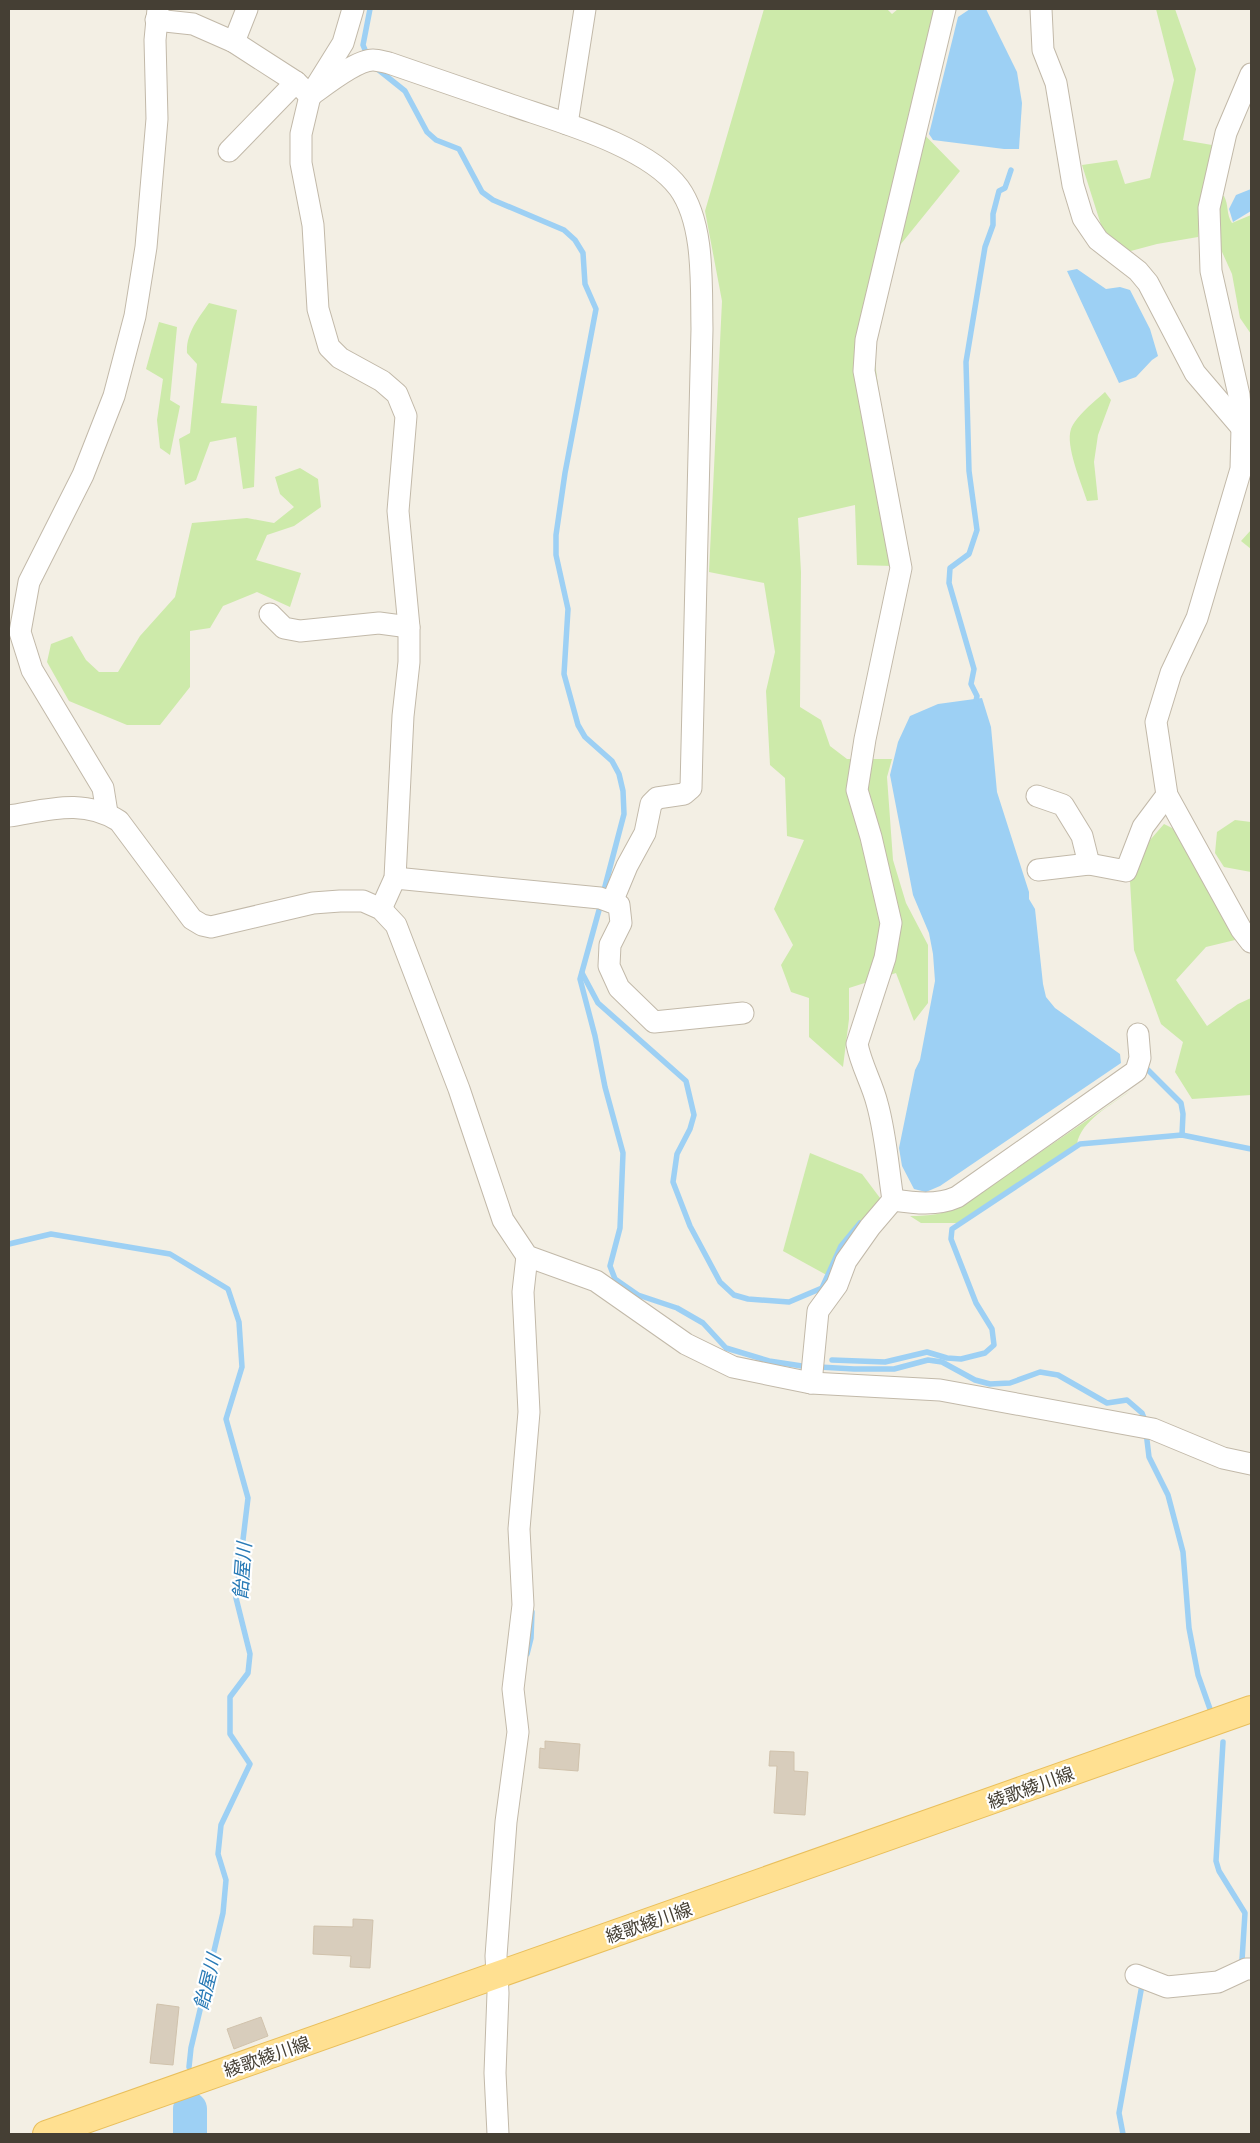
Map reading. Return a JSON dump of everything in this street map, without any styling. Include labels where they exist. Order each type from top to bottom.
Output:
[{"type":"main road","name":"綾歌綾川線","points":[[46,2134],[1251,1709]]},
{"type":"street","points":[[234,42],[247,9]]},
{"type":"street","points":[[229,151],[303,89],[343,43],[353,9]]},
{"type":"street","points":[[567,124],[585,9]]},
{"type":"street","points":[[812,1372],[818,1311],[837,1285],[846,1261],[892,1200],[882,1122],[876,1100],[859,1058],[857,1044],[885,958],[890,923],[871,837],[857,790],[865,739],[901,568],[864,371],[866,340],[945,9]]},
{"type":"street","points":[[1041,9],[1043,50],[1056,83],[1073,185],[1083,218],[1098,240],[1138,271],[1148,283],[1195,373],[1242,428]]},
{"type":"street","points":[[108,813],[103,788],[32,670],[20,632],[29,582],[86,466],[114,396],[135,316],[146,247],[157,118],[155,40],[157,14],[193,24],[234,42],[303,89]]},
{"type":"street","points":[[303,89],[370,60],[389,63],[567,124],[620,146],[656,166],[679,189],[697,232],[700,261],[702,329],[691,788],[684,794],[657,798],[652,804],[645,833],[605,900]]},
{"type":"street","points":[[1251,74],[1226,133],[1209,208],[1211,271],[1239,395],[1242,428],[1241,469],[1197,618],[1171,673],[1156,722],[1167,795],[1241,929],[1251,942]]},
{"type":"street","points":[[303,89],[301,163],[313,225],[318,309],[329,347],[340,358],[382,381],[398,394],[406,416],[398,511],[409,627],[409,662],[403,716],[394,878],[380,909]]},
{"type":"street","points":[[270,614],[284,628],[300,631],[379,622],[409,627]]},
{"type":"street","points":[[1038,870],[1089,864],[1126,871],[1143,827],[1167,795]]},
{"type":"street","points":[[1038,796],[1063,805],[1082,836],[1089,864]]},
{"type":"street","points":[[9,816],[64,807],[87,807],[108,813],[119,820],[192,919],[202,925],[211,927],[313,903],[363,902],[380,909],[396,925],[460,1089],[504,1220],[527,1256],[596,1281],[686,1344],[733,1368],[812,1372],[940,1390],[1147,1428],[1222,1458],[1251,1464]]},
{"type":"street","points":[[394,878],[605,900],[619,904],[621,923],[610,945],[609,966],[619,988],[654,1022],[743,1013]]},
{"type":"street","points":[[892,1200],[917,1204],[949,1201],[957,1197],[1136,1071],[1140,1058],[1138,1034]]},
{"type":"street","points":[[498,2134],[496,1956],[506,1822],[518,1732],[513,1689],[523,1604],[519,1529],[530,1412],[523,1292],[527,1256]]},
{"type":"street","points":[[1144,1978],[1167,1986],[1218,1982],[1246,1969],[1251,1969]]},
{"type":"green space","points":[[764,9],[887,9],[892,14],[898,9],[934,9],[912,122],[960,171],[888,260],[874,355],[891,483],[893,566],[857,565],[855,505],[798,518],[801,572],[800,707],[821,720],[830,746],[847,759],[892,759],[887,777],[893,860],[906,903],[928,945],[928,1003],[914,1021],[896,973],[849,988],[849,1019],[843,1067],[809,1037],[809,998],[791,992],[781,965],[793,945],[774,909],[804,840],[787,836],[785,778],[770,765],[766,691],[775,652],[764,583],[709,572],[722,301],[705,211]]},
{"type":"green space","points":[[1156,9],[1175,9],[1196,69],[1183,140],[1212,145],[1201,202],[1198,237],[1157,244],[1127,252],[1102,228],[1082,165],[1117,160],[1125,184],[1150,178],[1174,80]]},
{"type":"green space","points":[[1219,195],[1224,196],[1232,223],[1251,215],[1251,334],[1240,318],[1232,274],[1218,243]]},
{"type":"green space","points":[[209,303],[237,310],[221,403],[257,406],[254,487],[243,489],[236,437],[210,442],[196,480],[185,485],[179,439],[190,433],[197,364],[187,353],[187,346],[194,326]]},
{"type":"green space","points":[[159,322],[177,327],[170,400],[180,406],[170,455],[160,448],[157,420],[163,379],[146,369]]},
{"type":"green space","points":[[1105,392],[1111,400],[1098,435],[1094,462],[1098,500],[1087,501],[1072,455],[1070,445],[1071,429],[1086,409]]},
{"type":"green space","points":[[300,468],[318,479],[321,507],[294,526],[267,535],[256,560],[301,573],[290,607],[257,592],[223,606],[210,628],[190,631],[190,687],[160,725],[127,725],[69,701],[47,662],[51,644],[72,636],[86,660],[99,672],[118,672],[140,636],[175,597],[192,523],[247,518],[274,523],[294,507],[280,494],[275,477]]},
{"type":"green space","points":[[1251,530],[1251,549],[1241,541]]},
{"type":"green space","points":[[1235,820],[1251,822],[1251,872],[1224,867],[1215,853],[1217,832]]},
{"type":"green space","points":[[1164,824],[1180,832],[1235,940],[1206,947],[1176,980],[1207,1026],[1238,1004],[1251,998],[1251,1095],[1192,1099],[1175,1072],[1183,1042],[1161,1024],[1134,950],[1130,881],[1144,847]]},
{"type":"green space","points":[[1130,1091],[1091,1120],[1084,1128],[1077,1144],[960,1223],[921,1223],[910,1216],[937,1214],[963,1205]]},
{"type":"green space","points":[[810,1153],[862,1174],[880,1198],[875,1212],[832,1278],[783,1251]]},
{"type":"water","points":[[970,9],[986,9],[1017,72],[1022,103],[1019,149],[1004,149],[933,140],[929,134],[958,17]]},
{"type":"water","points":[[1251,189],[1251,211],[1233,222],[1229,209],[1236,195]]},
{"type":"water","points":[[1077,269],[1106,289],[1120,287],[1130,290],[1150,329],[1158,356],[1136,377],[1119,383],[1067,271]]},
{"type":"water","points":[[982,698],[991,727],[997,792],[1029,892],[1029,899],[1035,909],[1046,997],[1055,1008],[1120,1054],[1121,1063],[940,1186],[926,1192],[914,1189],[902,1166],[899,1148],[915,1070],[920,1060],[935,981],[933,954],[929,933],[913,895],[890,775],[898,742],[910,716],[938,704]]},
{"type":"building","points":[[545,1741],[580,1744],[578,1771],[539,1768],[540,1748],[545,1749]]},
{"type":"building","points":[[770,1751],[794,1752],[794,1771],[808,1772],[805,1815],[774,1813],[777,1766],[769,1766]]},
{"type":"building","points":[[353,1919],[373,1920],[370,1968],[350,1967],[351,1956],[313,1954],[314,1926],[353,1927]]},
{"type":"building","points":[[157,2004],[179,2007],[173,2065],[150,2063]]},
{"type":"building","points":[[261,2017],[268,2036],[234,2049],[227,2029]]},
{"type":"waterway","points":[[368,57],[363,45],[370,9]]},
{"type":"waterway","points":[[375,67],[405,91],[427,132],[436,140],[459,149],[482,192],[493,200],[564,230],[575,240],[583,253],[585,284],[596,309],[565,473],[556,535],[556,555],[568,609],[564,674],[578,725],[585,737],[612,761],[619,774],[623,791],[624,814],[603,894]]},
{"type":"waterway","points":[[975,706],[977,696],[971,684],[974,669],[949,583],[950,568],[969,554],[977,530],[969,471],[966,362],[985,247],[993,225],[993,214],[999,191],[1005,188],[1011,170]]},
{"type":"waterway","points":[[601,903],[580,979],[595,1036],[605,1087],[623,1153],[620,1228],[610,1266],[615,1279],[638,1295],[677,1308],[703,1323],[726,1348],[769,1361],[802,1366],[894,1369],[928,1360],[942,1362],[975,1380],[990,1384],[1010,1383],[1040,1372],[1058,1375],[1107,1403],[1127,1400],[1142,1413],[1146,1423]]},
{"type":"waterway","points":[[582,973],[598,1003],[686,1081],[694,1115],[690,1129],[677,1154],[673,1182],[690,1226],[720,1282],[734,1295],[748,1299],[789,1302],[822,1288],[841,1246],[860,1223]]},
{"type":"waterway","points":[[1148,1070],[1181,1103],[1183,1114],[1182,1135]]},
{"type":"waterway","points":[[832,1360],[885,1362],[927,1352],[947,1358],[961,1359],[985,1353],[994,1345],[992,1329],[976,1303],[951,1239],[952,1229],[1080,1144],[1182,1135],[1251,1149]]},
{"type":"waterway","name":"飴屋川","points":[[9,1244],[51,1234],[170,1254],[228,1289],[239,1322],[242,1367],[226,1419],[248,1498],[236,1598],[250,1654],[248,1673],[230,1697],[230,1734],[250,1764],[221,1825],[218,1854],[226,1880],[223,1913],[191,2048],[189,2067]]},
{"type":"waterway","points":[[1146,1432],[1149,1457],[1168,1495],[1183,1552],[1189,1628],[1198,1675],[1210,1709]]},
{"type":"waterway","points":[[527,1654],[531,1638],[532,1612]]},
{"type":"waterway","points":[[1223,1742],[1216,1861],[1219,1871],[1245,1913],[1242,1960],[1238,1966]]},
{"type":"waterway","points":[[1123,2134],[1119,2113],[1142,1985],[1144,1983]]},
{"type":"waterway","name":"飴屋川","points":[[190,2109],[190,2134]]}]
